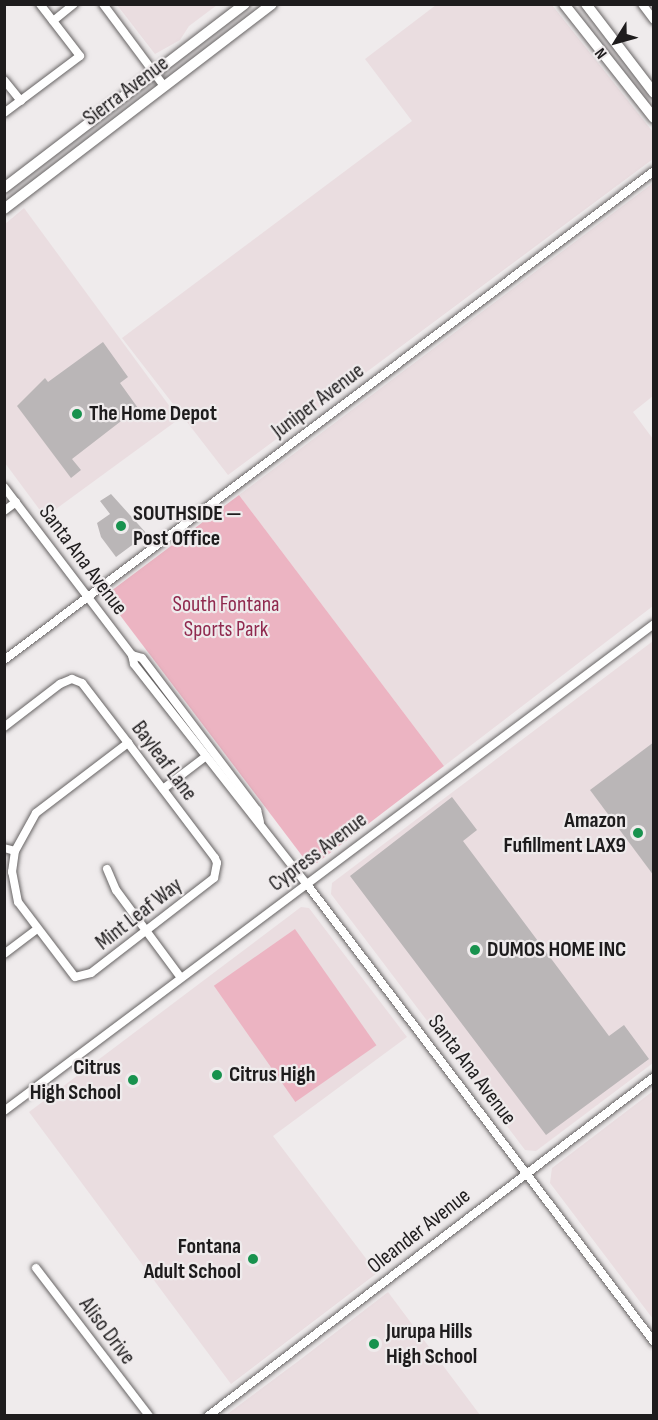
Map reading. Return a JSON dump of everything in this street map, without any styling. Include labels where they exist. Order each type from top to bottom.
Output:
[{"type":"main road","name":"Sierra Avenue","points":[[4,188],[245,4]]},
{"type":"main road","points":[[215,48],[231,28],[260,4]]},
{"type":"main road","name":"Sierra Avenue","points":[[4,209],[272,4]]},
{"type":"main road","points":[[564,4],[654,118]]},
{"type":"main road","points":[[586,4],[654,93]]},
{"type":"street","points":[[4,113],[80,56],[40,4]]},
{"type":"street","points":[[53,21],[74,4]]},
{"type":"street","points":[[103,4],[164,86]]},
{"type":"street","points":[[642,4],[654,20]]},
{"type":"street","points":[[4,80],[21,101]]},
{"type":"street","name":"Juniper Avenue","points":[[4,660],[654,171]]},
{"type":"street","name":"Santa Ana Avenue","points":[[4,487],[132,655],[134,664],[206,758],[260,822],[527,1171],[654,1342]]},
{"type":"street","points":[[4,511],[16,502]]},
{"type":"street","name":"Cypress Avenue","points":[[4,1110],[654,624]]},
{"type":"street","name":"Santa Ana Avenue","points":[[132,655],[142,658],[249,799],[260,822]]},
{"type":"street","name":"Bayleaf Lane","points":[[4,727],[72,679],[82,683],[215,858],[219,871]]},
{"type":"street","points":[[4,954],[36,930],[14,891],[15,850],[36,813],[128,743]]},
{"type":"street","points":[[163,789],[206,758]]},
{"type":"street","points":[[4,848],[15,850]]},
{"type":"street","points":[[107,869],[110,881],[182,978]]},
{"type":"street","name":"Mint Leaf Way","points":[[36,930],[75,977],[91,974],[147,932],[219,871]]},
{"type":"street","name":"Oleander Avenue","points":[[208,1416],[527,1171],[654,1077]]},
{"type":"street","name":"Aliso Drive","points":[[36,1268],[148,1416]]},
{"type":"shaded area","points":[[117,5],[217,5],[189,26],[180,40],[155,54]]},
{"type":"shaded area","points":[[436,5],[552,5],[653,132],[653,159],[228,475],[122,338],[412,121],[365,59]]},
{"type":"shaded area","points":[[653,183],[653,396],[633,412],[653,439],[653,606],[444,766],[239,495]]},
{"type":"shaded area","points":[[24,208],[179,419],[45,517],[5,463],[5,224]]},
{"type":"shaded area","points":[[653,641],[653,1063],[536,1151],[525,1150],[331,894],[332,883]]},
{"type":"shaded area","name":"Citrus High","points":[[301,907],[309,908],[407,1037],[273,1136],[377,1273],[231,1384],[29,1112]]},
{"type":"shaded area","points":[[653,1091],[653,1319],[550,1183],[552,1168]]},
{"type":"shaded area","name":"Jurupa Hills High School","points":[[388,1292],[480,1415],[226,1415],[301,1359]]},
{"type":"green space","name":"South Fontana Sports Park","points":[[239,495],[444,766],[317,863],[306,861],[110,602],[111,591]]},
{"type":"green space","points":[[295,929],[376,1045],[295,1102],[214,986]]},
{"type":"building","name":"The Home Depot","points":[[103,342],[128,377],[120,383],[138,408],[72,459],[81,470],[71,478],[17,406],[45,378],[48,382]]},
{"type":"building","name":"SOUTHSIDE — Post Office","points":[[111,494],[147,534],[116,557],[101,537],[97,523],[110,514],[100,501]]},
{"type":"building","name":"Amazon Fufillment LAX9","points":[[654,742],[654,876],[590,790]]},
{"type":"building","name":"DUMOS HOME INC","points":[[452,797],[477,830],[463,841],[609,1036],[624,1025],[649,1059],[546,1135],[350,876]]},
{"type":"place","name":"The Home Depot","points":[[77,414]]},
{"type":"place","name":"SOUTHSIDE — Post Office","points":[[121,526]]},
{"type":"place","name":"Amazon Fufillment LAX9","points":[[638,833]]},
{"type":"place","name":"DUMOS HOME INC","points":[[475,950]]},
{"type":"place","name":"Citrus High","points":[[217,1075]]},
{"type":"place","name":"Citrus High School","points":[[133,1080]]},
{"type":"place","name":"Fontana Adult School","points":[[253,1259]]},
{"type":"place","name":"Jurupa Hills High School","points":[[374,1344]]}]
